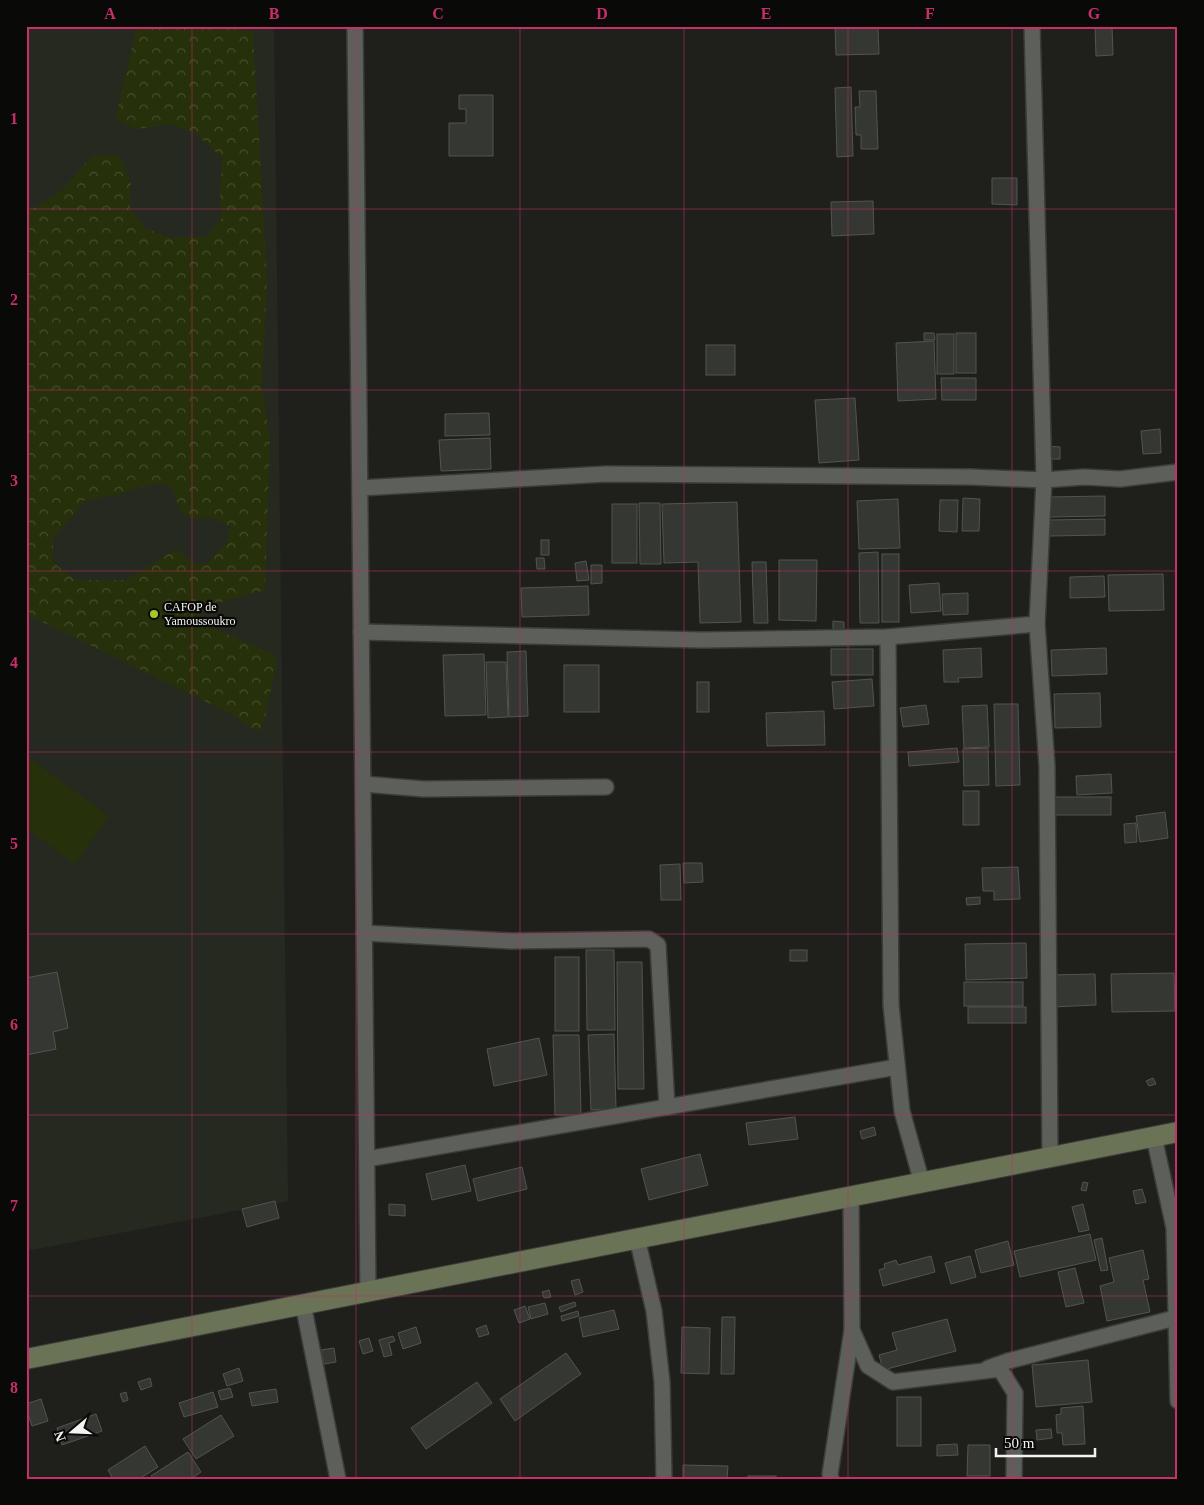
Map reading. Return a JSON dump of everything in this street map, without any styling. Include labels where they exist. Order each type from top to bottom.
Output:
[{"type":"street","points":[[355,26],[368,1292]]},
{"type":"street","points":[[1032,26],[1044,480],[1037,624],[1047,766],[1050,1158]]},
{"type":"street","points":[[360,488],[606,474],[970,477],[1044,480],[1084,477],[1120,479],[1178,472]]},
{"type":"street","points":[[361,632],[703,640],[888,636],[1037,624]]},
{"type":"street","points":[[888,636],[891,1005],[902,1110],[922,1183]]},
{"type":"street","points":[[363,784],[424,789],[606,787]]},
{"type":"street","points":[[364,933],[511,941],[649,939],[658,945],[667,1106]]},
{"type":"street","points":[[366,1159],[898,1067]]},
{"type":"street","points":[[26,1358],[1178,1132]]},
{"type":"street","points":[[1154,1137],[1174,1228],[1178,1400]]},
{"type":"street","points":[[831,1479],[830,1474],[852,1330],[851,1197]]},
{"type":"street","points":[[638,1238],[655,1320],[662,1382],[664,1479]]},
{"type":"street","points":[[304,1304],[338,1479]]},
{"type":"street","points":[[981,1371],[1008,1361],[1175,1318]]},
{"type":"street","points":[[852,1330],[868,1366],[893,1382],[1000,1369],[1015,1393],[1014,1479]]},
{"type":"shaded area","name":"CAFOP de Yamoussoukro","points":[[26,26],[274,26],[288,1201],[26,1251]]},
{"type":"green space","points":[[137,26],[203,26],[253,31],[267,282],[262,386],[270,443],[265,590],[206,606],[197,621],[275,655],[276,665],[264,723],[258,732],[231,714],[26,614],[26,210],[31,210],[62,190],[93,155],[119,155],[131,183],[130,208],[144,228],[168,237],[206,237],[222,218],[220,199],[222,158],[195,133],[169,124],[137,129],[115,120]],"holes":[[[163,483],[173,489],[180,511],[191,519],[211,517],[230,526],[227,543],[207,564],[195,564],[176,549],[127,580],[76,580],[53,562],[53,538],[85,500],[118,495],[134,489]]]},
{"type":"green space","points":[[28,757],[109,816],[75,864],[26,828],[26,760]]},
{"type":"building","points":[[835,26],[878,26],[879,54],[836,55]]},
{"type":"building","points":[[1095,26],[1112,26],[1113,55],[1096,56]]},
{"type":"building","points":[[851,87],[853,156],[837,157],[835,88]]},
{"type":"building","points":[[859,91],[876,91],[878,149],[861,149],[861,135],[856,135],[855,107],[860,107]]},
{"type":"building","points":[[459,95],[493,95],[493,156],[449,156],[449,123],[466,123],[466,109],[459,109]]},
{"type":"building","points":[[992,178],[1017,178],[1017,205],[992,204]]},
{"type":"building","points":[[873,201],[874,234],[832,236],[831,202]]},
{"type":"building","points":[[924,333],[934,333],[935,340],[924,340]]},
{"type":"building","points":[[956,333],[976,333],[976,373],[956,373]]},
{"type":"building","points":[[937,334],[954,334],[954,374],[937,374]]},
{"type":"building","points":[[934,341],[936,399],[898,401],[896,343]]},
{"type":"building","points":[[706,345],[735,345],[735,375],[706,375]]},
{"type":"building","points":[[941,378],[976,378],[976,400],[942,400]]},
{"type":"building","points":[[855,398],[859,460],[819,463],[815,400]]},
{"type":"building","points":[[489,413],[490,435],[445,436],[445,414]]},
{"type":"building","points":[[1160,429],[1161,453],[1143,454],[1141,431]]},
{"type":"building","points":[[490,438],[491,469],[441,471],[439,440]]},
{"type":"building","points":[[1047,446],[1060,447],[1060,459],[1047,459]]},
{"type":"building","points":[[1105,496],[1105,516],[1049,517],[1048,497]]},
{"type":"building","points":[[963,498],[980,499],[979,531],[962,531]]},
{"type":"building","points":[[898,499],[900,548],[859,549],[857,501]]},
{"type":"building","points":[[940,500],[958,500],[957,532],[939,531]]},
{"type":"building","points":[[737,502],[741,622],[700,623],[698,562],[664,563],[662,504]]},
{"type":"building","points":[[639,503],[660,503],[661,564],[640,564]]},
{"type":"building","points":[[612,504],[637,504],[637,563],[612,563]]},
{"type":"building","points":[[1105,519],[1105,535],[1049,536],[1049,520]]},
{"type":"building","points":[[541,540],[549,540],[549,555],[541,555]]},
{"type":"building","points":[[878,552],[879,623],[860,623],[859,553]]},
{"type":"building","points":[[882,554],[899,554],[899,622],[882,622]]},
{"type":"building","points":[[536,558],[544,558],[545,569],[537,569]]},
{"type":"building","points":[[779,560],[817,560],[816,621],[779,620]]},
{"type":"building","points":[[586,561],[589,580],[577,581],[575,563]]},
{"type":"building","points":[[752,562],[766,562],[768,623],[754,623]]},
{"type":"building","points":[[591,565],[602,565],[602,583],[591,584]]},
{"type":"building","points":[[1163,574],[1164,610],[1109,611],[1108,575]]},
{"type":"building","points":[[1104,576],[1105,597],[1070,598],[1070,577]]},
{"type":"building","points":[[939,583],[941,611],[911,613],[909,585]]},
{"type":"building","points":[[588,586],[589,615],[522,617],[521,588]]},
{"type":"building","points":[[968,593],[968,614],[943,615],[942,594]]},
{"type":"building","points":[[833,621],[844,622],[844,632],[833,631]]},
{"type":"building","points":[[981,648],[982,677],[958,678],[959,682],[944,682],[943,650]]},
{"type":"building","points":[[1106,648],[1107,674],[1052,676],[1051,650]]},
{"type":"building","points":[[831,649],[873,649],[873,675],[831,675]]},
{"type":"building","points":[[526,651],[528,716],[509,717],[507,652]]},
{"type":"building","points":[[484,654],[486,715],[445,716],[443,655]]},
{"type":"building","points":[[486,662],[506,662],[508,717],[488,718]]},
{"type":"building","points":[[564,665],[599,665],[599,712],[564,712]]},
{"type":"building","points":[[872,679],[874,706],[834,709],[832,682]]},
{"type":"building","points":[[697,682],[709,682],[709,712],[697,712]]},
{"type":"building","points":[[1100,693],[1101,727],[1055,728],[1054,694]]},
{"type":"building","points":[[994,704],[1018,704],[1020,785],[996,786]]},
{"type":"building","points":[[926,705],[929,724],[903,727],[900,708]]},
{"type":"building","points":[[987,705],[989,747],[964,748],[962,706]]},
{"type":"building","points":[[824,711],[825,745],[767,746],[766,713]]},
{"type":"building","points":[[957,748],[959,762],[909,766],[908,752]]},
{"type":"building","points":[[988,748],[989,785],[964,786],[963,749]]},
{"type":"building","points":[[1111,774],[1112,793],[1077,795],[1076,776]]},
{"type":"building","points":[[963,791],[979,791],[979,825],[963,825]]},
{"type":"building","points":[[1051,797],[1111,797],[1111,815],[1051,815]]},
{"type":"building","points":[[1165,812],[1168,838],[1140,842],[1136,816]]},
{"type":"building","points":[[1136,823],[1137,842],[1125,843],[1124,824]]},
{"type":"building","points":[[683,863],[702,863],[703,882],[684,883]]},
{"type":"building","points":[[680,864],[681,900],[661,900],[660,865]]},
{"type":"building","points":[[1018,867],[1020,899],[994,900],[994,891],[983,891],[982,868]]},
{"type":"building","points":[[980,897],[980,904],[967,905],[966,898]]},
{"type":"building","points":[[1026,943],[1027,978],[966,980],[965,944]]},
{"type":"building","points":[[586,950],[614,950],[615,1030],[587,1030]]},
{"type":"building","points":[[790,950],[807,950],[807,961],[790,961]]},
{"type":"building","points":[[555,957],[579,957],[579,1031],[555,1031]]},
{"type":"building","points":[[617,962],[642,962],[644,1089],[618,1089]]},
{"type":"building","points":[[57,972],[68,1028],[53,1032],[56,1049],[26,1055],[26,978]]},
{"type":"building","points":[[1174,973],[1175,1011],[1112,1012],[1111,974]]},
{"type":"building","points":[[1095,974],[1096,1005],[1052,1007],[1051,975]]},
{"type":"building","points":[[964,982],[1023,982],[1023,1006],[964,1006]]},
{"type":"building","points":[[968,1007],[1026,1007],[1026,1023],[968,1023]]},
{"type":"building","points":[[614,1034],[616,1109],[591,1110],[588,1035]]},
{"type":"building","points":[[553,1035],[579,1035],[581,1115],[555,1115]]},
{"type":"building","points":[[539,1038],[547,1075],[494,1086],[487,1049]]},
{"type":"building","points":[[1153,1078],[1156,1084],[1149,1086],[1146,1081]]},
{"type":"building","points":[[795,1117],[798,1139],[749,1145],[746,1123]]},
{"type":"building","points":[[874,1127],[876,1135],[862,1139],[860,1131]]},
{"type":"building","points":[[700,1154],[708,1185],[649,1200],[641,1169]]},
{"type":"building","points":[[465,1165],[471,1191],[432,1200],[426,1174]]},
{"type":"building","points":[[522,1167],[527,1189],[478,1201],[473,1179]]},
{"type":"building","points":[[1083,1182],[1088,1183],[1086,1191],[1081,1190]]},
{"type":"building","points":[[1142,1189],[1146,1202],[1136,1204],[1133,1191]]},
{"type":"building","points":[[275,1201],[279,1218],[247,1227],[242,1209]]},
{"type":"building","points":[[389,1204],[405,1205],[405,1216],[389,1215]]},
{"type":"building","points":[[1083,1204],[1089,1230],[1079,1232],[1072,1207]]},
{"type":"building","points":[[1090,1234],[1096,1260],[1020,1277],[1014,1251]]},
{"type":"building","points":[[1102,1238],[1108,1270],[1101,1271],[1094,1240]]},
{"type":"building","points":[[1008,1241],[1014,1265],[981,1273],[975,1250]]},
{"type":"building","points":[[1143,1250],[1149,1279],[1143,1280],[1150,1312],[1107,1321],[1100,1286],[1114,1282],[1109,1258]]},
{"type":"building","points":[[931,1256],[935,1272],[883,1286],[879,1270],[885,1268],[884,1264],[896,1260],[898,1265]]},
{"type":"building","points":[[970,1256],[976,1277],[951,1284],[945,1263]]},
{"type":"building","points":[[1075,1268],[1084,1303],[1066,1307],[1058,1272]]},
{"type":"building","points":[[579,1279],[583,1292],[575,1295],[571,1281]]},
{"type":"building","points":[[549,1290],[551,1297],[544,1298],[542,1292]]},
{"type":"building","points":[[575,1302],[576,1306],[561,1312],[559,1307]]},
{"type":"building","points":[[545,1303],[548,1314],[531,1319],[528,1307]]},
{"type":"building","points":[[525,1306],[530,1319],[519,1323],[514,1310]]},
{"type":"building","points":[[614,1310],[619,1329],[583,1337],[579,1318]]},
{"type":"building","points":[[578,1311],[579,1316],[562,1321],[561,1316]]},
{"type":"building","points":[[722,1317],[735,1317],[734,1374],[721,1374]]},
{"type":"building","points":[[947,1319],[956,1351],[883,1370],[879,1355],[897,1350],[892,1333]]},
{"type":"building","points":[[486,1325],[489,1334],[479,1337],[476,1329]]},
{"type":"building","points":[[416,1327],[421,1343],[403,1349],[398,1333]]},
{"type":"building","points":[[682,1327],[710,1328],[709,1374],[681,1373]]},
{"type":"building","points":[[393,1336],[395,1341],[389,1343],[392,1355],[384,1357],[379,1340]]},
{"type":"building","points":[[369,1338],[373,1351],[363,1354],[359,1341]]},
{"type":"building","points":[[334,1348],[336,1362],[324,1364],[321,1350]]},
{"type":"building","points":[[566,1353],[581,1374],[515,1421],[500,1399]]},
{"type":"building","points":[[1088,1360],[1092,1402],[1036,1407],[1032,1365]]},
{"type":"building","points":[[239,1368],[243,1381],[227,1386],[223,1374]]},
{"type":"building","points":[[150,1378],[152,1386],[141,1390],[138,1382]]},
{"type":"building","points":[[477,1382],[492,1403],[426,1449],[411,1428]]},
{"type":"building","points":[[230,1388],[233,1397],[221,1400],[218,1391]]},
{"type":"building","points":[[276,1389],[278,1402],[252,1406],[249,1393]]},
{"type":"building","points":[[126,1392],[128,1400],[123,1402],[120,1394]]},
{"type":"building","points":[[213,1392],[218,1407],[184,1417],[179,1403]]},
{"type":"building","points":[[897,1397],[921,1397],[921,1446],[897,1446]]},
{"type":"building","points":[[41,1399],[48,1421],[32,1426],[26,1404]]},
{"type":"building","points":[[1083,1406],[1085,1444],[1063,1445],[1062,1433],[1057,1433],[1056,1415],[1061,1414],[1061,1408]]},
{"type":"building","points":[[96,1414],[102,1431],[62,1445],[57,1428]]},
{"type":"building","points":[[221,1415],[234,1436],[196,1459],[183,1439]]},
{"type":"building","points":[[1051,1429],[1052,1438],[1037,1440],[1036,1430]]},
{"type":"building","points":[[957,1444],[958,1455],[937,1456],[937,1445]]},
{"type":"building","points":[[968,1445],[990,1445],[990,1476],[967,1476]]},
{"type":"building","points":[[145,1446],[158,1467],[139,1479],[113,1479],[108,1470]]},
{"type":"building","points":[[188,1452],[201,1472],[191,1479],[153,1479],[151,1476]]},
{"type":"building","points":[[683,1465],[728,1466],[727,1479],[683,1479]]},
{"type":"building","points":[[748,1476],[776,1476],[776,1479],[748,1479]]},
{"type":"place","name":"CAFOP de Yamoussoukro","points":[[154,614]]}]
